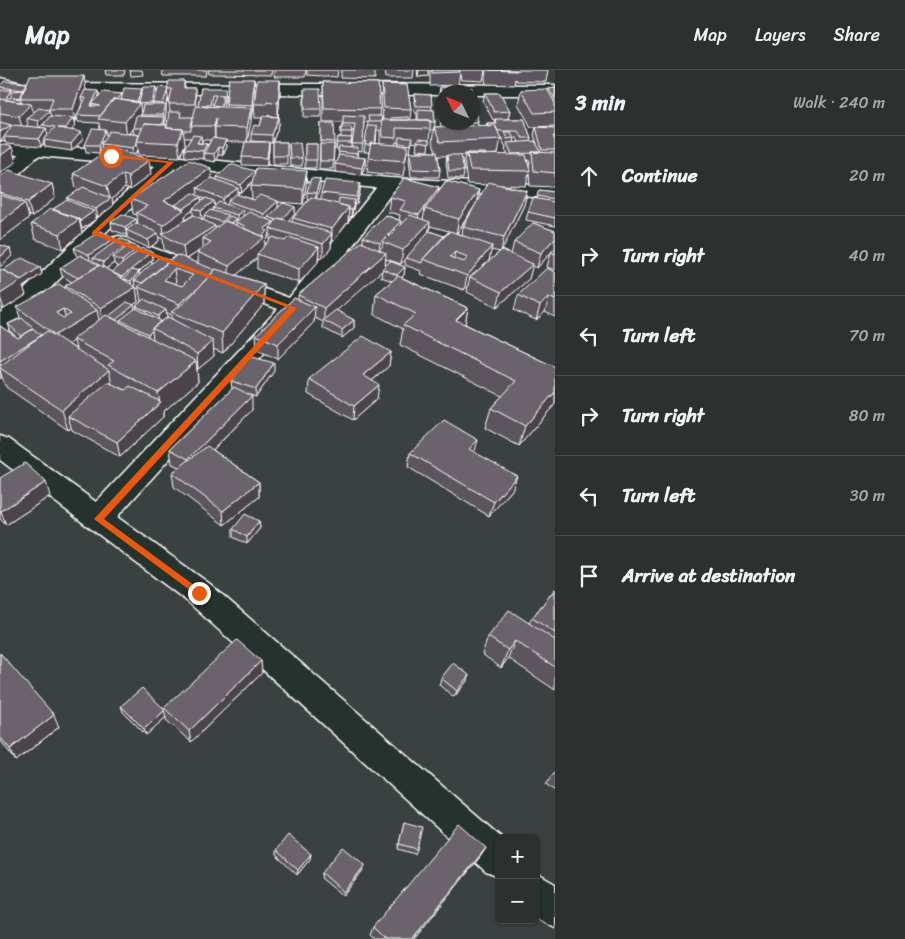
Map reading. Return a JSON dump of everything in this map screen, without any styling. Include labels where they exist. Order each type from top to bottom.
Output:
[{"type":"street","points":[[95,88],[100,70]]},
{"type":"street","points":[[0,83],[22,88],[555,90]]},
{"type":"street","points":[[0,148],[171,162],[389,184],[555,192]]},
{"type":"street","points":[[0,181],[34,150]]},
{"type":"street","points":[[0,326],[94,233],[171,162]]},
{"type":"street","points":[[98,519],[293,308],[389,184]]},
{"type":"street","points":[[94,233],[293,308]]},
{"type":"street","points":[[0,446],[199,593],[495,855]]},
{"type":"street","points":[[540,896],[555,909]]},
{"type":"building","points":[[432,70],[460,70],[460,72],[432,73]]},
{"type":"building","points":[[30,76],[84,76],[73,109],[49,109],[53,98],[20,98]]},
{"type":"building","points":[[229,79],[254,79],[252,105],[226,104]]},
{"type":"building","points":[[257,80],[280,80],[278,103],[267,101],[266,104],[254,104]]},
{"type":"building","points":[[4,81],[27,83],[24,90],[0,87]]},
{"type":"building","points":[[169,81],[184,81],[184,88],[195,88],[195,104],[169,104],[172,89],[167,89]]},
{"type":"building","points":[[323,82],[378,83],[380,109],[324,108]]},
{"type":"building","points":[[382,84],[407,85],[411,109],[384,108]]},
{"type":"building","points":[[143,87],[156,87],[152,103],[139,104]]},
{"type":"building","points":[[159,87],[168,88],[163,104],[153,103]]},
{"type":"building","points":[[124,88],[142,89],[137,102],[121,100]]},
{"type":"building","points":[[201,88],[226,88],[225,95],[218,95],[224,96],[221,106],[212,105],[216,95],[212,95],[210,105],[202,105],[208,107],[198,106]]},
{"type":"building","points":[[555,88],[555,99],[549,89]]},
{"type":"building","points":[[304,89],[320,89],[321,109],[305,109]]},
{"type":"building","points":[[547,89],[555,103],[555,112],[534,113],[521,90]]},
{"type":"building","points":[[2,90],[11,90],[6,98],[11,98],[11,91],[24,90],[21,97],[13,98],[21,99],[20,102],[0,99],[0,92]]},
{"type":"building","points":[[85,90],[98,91],[91,106],[100,106],[92,104],[103,92],[122,94],[117,100],[114,99],[100,116],[77,115],[86,98],[81,98]]},
{"type":"building","points":[[485,93],[500,93],[510,111],[494,112]]},
{"type":"building","points":[[415,94],[431,95],[432,106],[416,106]]},
{"type":"building","points":[[0,99],[31,104],[19,116],[0,113]]},
{"type":"building","points":[[114,99],[140,103],[125,122],[98,119]]},
{"type":"building","points":[[143,105],[166,105],[163,115],[141,115]]},
{"type":"building","points":[[196,106],[251,108],[247,128],[215,127],[216,118],[214,126],[191,126]]},
{"type":"building","points":[[39,108],[50,110],[38,121],[26,118]]},
{"type":"building","points":[[418,109],[434,110],[435,122],[418,120]]},
{"type":"building","points":[[169,112],[181,112],[180,117],[193,117],[191,131],[167,128]]},
{"type":"building","points":[[343,115],[364,116],[363,144],[352,144],[355,124],[343,124]]},
{"type":"building","points":[[50,116],[73,118],[66,128],[58,128],[81,132],[71,144],[44,140],[55,127],[43,125]]},
{"type":"building","points":[[136,116],[164,117],[162,125],[144,124],[142,128],[133,128]]},
{"type":"building","points":[[263,116],[279,117],[272,135],[251,134],[254,125],[260,126]]},
{"type":"building","points":[[368,116],[381,116],[382,120],[381,122],[369,122]]},
{"type":"building","points":[[408,117],[409,120],[390,120],[390,118]]},
{"type":"building","points":[[495,119],[524,119],[531,138],[522,138],[518,131],[498,131],[495,125],[488,126],[487,123],[496,123]]},
{"type":"building","points":[[381,120],[430,120],[430,129],[396,128],[396,138],[382,137]]},
{"type":"building","points":[[0,122],[11,125],[0,132]]},
{"type":"building","points":[[321,123],[334,123],[335,142],[321,141]]},
{"type":"building","points":[[144,124],[167,125],[166,128],[183,129],[178,143],[137,141]]},
{"type":"building","points":[[12,125],[46,128],[39,139],[4,137]]},
{"type":"building","points":[[480,125],[495,125],[501,139],[440,142],[435,130],[480,130]]},
{"type":"building","points":[[367,126],[377,126],[375,144],[365,145]]},
{"type":"building","points":[[341,127],[351,127],[352,132],[341,132]]},
{"type":"building","points":[[536,127],[555,128],[555,136],[553,136],[555,150],[542,150]]},
{"type":"building","points":[[92,129],[106,130],[99,145],[85,145]]},
{"type":"building","points":[[110,131],[139,135],[133,148],[101,144]]},
{"type":"building","points":[[504,132],[511,132],[514,138],[507,139]]},
{"type":"building","points":[[193,135],[201,136],[197,143],[207,144],[203,151],[184,149]]},
{"type":"building","points":[[338,137],[352,138],[351,143],[337,143]]},
{"type":"building","points":[[399,137],[412,138],[411,145],[398,143]]},
{"type":"building","points":[[212,138],[226,140],[222,148],[218,147],[214,154],[204,153]]},
{"type":"building","points":[[418,139],[429,140],[429,144],[417,142]]},
{"type":"building","points":[[535,141],[541,152],[512,154],[507,143]]},
{"type":"building","points":[[245,142],[269,142],[267,158],[242,157]]},
{"type":"building","points":[[273,142],[287,142],[287,156],[273,156]]},
{"type":"building","points":[[289,143],[300,143],[302,158],[290,158]]},
{"type":"building","points":[[371,143],[408,146],[405,161],[368,158]]},
{"type":"building","points":[[0,144],[12,147],[0,156]]},
{"type":"building","points":[[305,144],[317,144],[317,160],[305,160]]},
{"type":"building","points":[[320,144],[334,144],[333,161],[320,161]]},
{"type":"building","points":[[111,147],[149,160],[128,176],[123,174],[107,186],[73,174]]},
{"type":"building","points":[[339,147],[358,148],[357,154],[338,152]]},
{"type":"building","points":[[410,152],[437,152],[440,170],[412,169]]},
{"type":"building","points":[[532,152],[555,153],[555,173],[534,171]]},
{"type":"building","points":[[465,153],[485,153],[486,155],[467,154],[467,158]]},
{"type":"building","points":[[467,154],[526,155],[530,171],[470,170]]},
{"type":"building","points":[[339,155],[365,158],[362,168],[335,164]]},
{"type":"building","points":[[447,155],[461,155],[464,171],[449,171]]},
{"type":"building","points":[[189,160],[211,168],[164,201],[184,210],[163,225],[136,213],[147,206],[131,199]]},
{"type":"building","points":[[230,164],[255,171],[241,185],[217,177]]},
{"type":"building","points":[[256,168],[307,171],[303,189],[251,186]]},
{"type":"building","points":[[9,170],[52,184],[28,202],[0,193],[0,177]]},
{"type":"building","points":[[212,178],[238,188],[223,199],[197,188]]},
{"type":"building","points":[[311,178],[320,179],[316,193],[307,192]]},
{"type":"building","points":[[404,178],[439,187],[419,215],[400,210],[406,201],[390,197]]},
{"type":"building","points":[[325,180],[360,183],[357,197],[321,193]]},
{"type":"building","points":[[446,181],[479,190],[459,219],[425,209]]},
{"type":"building","points":[[488,182],[527,191],[504,237],[463,227]]},
{"type":"building","points":[[83,187],[111,198],[96,209],[67,198]]},
{"type":"building","points":[[539,190],[555,192],[555,199],[537,196]]},
{"type":"building","points":[[193,193],[201,197],[183,209],[175,205]]},
{"type":"building","points":[[236,194],[254,200],[260,195],[278,201],[264,214],[228,201]]},
{"type":"building","points":[[0,195],[25,203],[0,222]]},
{"type":"building","points":[[311,197],[349,207],[332,229],[293,218]]},
{"type":"building","points":[[206,198],[214,201],[201,211],[193,208]]},
{"type":"building","points":[[339,198],[355,200],[352,210],[349,210],[349,207],[338,204]]},
{"type":"building","points":[[533,198],[555,202],[555,218],[528,212]]},
{"type":"building","points":[[67,200],[94,211],[80,221],[53,209]]},
{"type":"building","points":[[219,202],[243,210],[237,215],[213,208]]},
{"type":"building","points":[[283,203],[295,207],[282,219],[278,218],[276,220],[268,217]]},
{"type":"building","points":[[50,209],[79,219],[60,234],[31,224]]},
{"type":"building","points":[[210,210],[228,215],[222,222],[204,216]]},
{"type":"building","points":[[249,212],[274,222],[264,229],[268,231],[262,236],[243,228],[245,226],[235,222]]},
{"type":"building","points":[[122,214],[136,219],[125,227],[111,222]]},
{"type":"building","points":[[194,215],[215,226],[183,246],[162,234]]},
{"type":"building","points":[[385,215],[401,221],[380,243],[363,237]]},
{"type":"building","points":[[410,215],[430,222],[403,250],[383,242]]},
{"type":"building","points":[[230,216],[236,219],[231,223],[225,221]]},
{"type":"building","points":[[278,218],[332,233],[323,244],[270,228]]},
{"type":"building","points":[[225,221],[265,237],[229,266],[197,252],[211,242],[203,238]]},
{"type":"building","points":[[136,223],[158,233],[148,240],[126,230]]},
{"type":"building","points":[[533,223],[555,231],[555,238],[541,253],[514,242]]},
{"type":"building","points":[[100,231],[115,238],[89,255],[74,248]]},
{"type":"building","points":[[429,231],[444,236],[423,259],[422,263],[406,258]]},
{"type":"building","points":[[450,231],[492,246],[467,276],[423,259]],"holes":[[[455,252],[468,257],[464,262],[450,257]]]},
{"type":"building","points":[[273,237],[285,241],[289,237],[319,247],[299,269],[257,254]]},
{"type":"building","points":[[120,238],[130,242],[103,262],[93,258]]},
{"type":"building","points":[[361,242],[386,253],[324,308],[298,295]]},
{"type":"building","points":[[131,244],[139,247],[122,261],[113,257]]},
{"type":"building","points":[[0,245],[10,248],[0,257]]},
{"type":"building","points":[[142,248],[152,252],[122,277],[112,272]]},
{"type":"building","points":[[502,250],[533,264],[501,292],[470,277]]},
{"type":"building","points":[[80,255],[99,265],[78,278],[60,268]]},
{"type":"building","points":[[177,255],[215,270],[179,304],[138,287]],"holes":[[[174,269],[193,275],[182,286],[164,280]]]},
{"type":"building","points":[[159,257],[170,260],[142,283],[134,280]]},
{"type":"building","points":[[22,258],[40,267],[21,280],[3,270]]},
{"type":"building","points":[[390,261],[405,267],[397,275],[382,269]]},
{"type":"building","points":[[100,265],[136,287],[101,308],[65,286]]},
{"type":"building","points":[[547,268],[555,272],[555,300],[549,297],[540,306],[518,295]]},
{"type":"building","points":[[0,269],[22,280],[0,294]]},
{"type":"building","points":[[216,269],[264,284],[222,333],[171,312],[185,302]]},
{"type":"building","points":[[132,270],[139,272],[131,281],[124,279]]},
{"type":"building","points":[[398,276],[468,308],[456,320],[555,367],[555,392],[525,426],[491,408],[516,381],[403,325],[416,314],[376,294]]},
{"type":"building","points":[[59,284],[97,310],[55,335],[17,307]],"holes":[[[63,309],[71,314],[63,318],[56,313]]]},
{"type":"building","points":[[294,298],[315,307],[278,344],[256,335]]},
{"type":"building","points":[[144,299],[166,310],[158,316],[136,306]]},
{"type":"building","points":[[127,302],[134,305],[116,320],[109,316]]},
{"type":"building","points":[[136,308],[161,321],[148,334],[120,320]]},
{"type":"building","points":[[336,310],[354,320],[342,330],[323,320]]},
{"type":"building","points":[[106,315],[196,361],[158,393],[108,365],[114,361],[73,339]]},
{"type":"building","points":[[168,317],[213,341],[197,354],[152,328]]},
{"type":"building","points":[[22,318],[36,331],[33,329],[21,336],[8,324]]},
{"type":"building","points":[[0,326],[18,338],[33,329],[42,335],[0,361]]},
{"type":"building","points":[[47,331],[109,370],[62,410],[0,368],[0,366]]},
{"type":"building","points":[[363,336],[391,352],[363,375],[379,385],[354,406],[309,379]]},
{"type":"building","points":[[249,356],[274,363],[256,389],[231,381]]},
{"type":"building","points":[[108,382],[125,390],[130,386],[161,402],[117,442],[68,416]]},
{"type":"building","points":[[234,387],[252,396],[188,459],[170,449]]},
{"type":"building","points":[[444,420],[478,440],[469,449],[517,476],[494,502],[410,453]]},
{"type":"building","points":[[207,446],[259,482],[223,511],[172,473]]},
{"type":"building","points":[[25,463],[46,482],[0,511],[0,478]]},
{"type":"building","points":[[245,514],[259,521],[247,537],[233,529]]},
{"type":"building","points":[[555,589],[555,633],[532,618]]},
{"type":"building","points":[[509,610],[555,640],[555,667],[515,641],[508,650],[488,637]]},
{"type":"building","points":[[237,640],[261,661],[189,731],[164,708]]},
{"type":"building","points":[[0,653],[54,715],[10,749],[0,737]]},
{"type":"building","points":[[453,663],[469,675],[457,691],[441,678]]},
{"type":"building","points":[[142,688],[164,709],[144,729],[121,706]]},
{"type":"building","points":[[404,822],[422,827],[417,849],[399,844]]},
{"type":"building","points":[[459,824],[486,848],[412,939],[385,939],[373,927]]},
{"type":"building","points":[[288,835],[311,854],[298,870],[276,850]]},
{"type":"building","points":[[343,847],[365,865],[344,892],[322,873]]},
{"type":"route","points":[[111,156],[171,162],[94,233],[293,308],[98,519],[199,593]]}]
